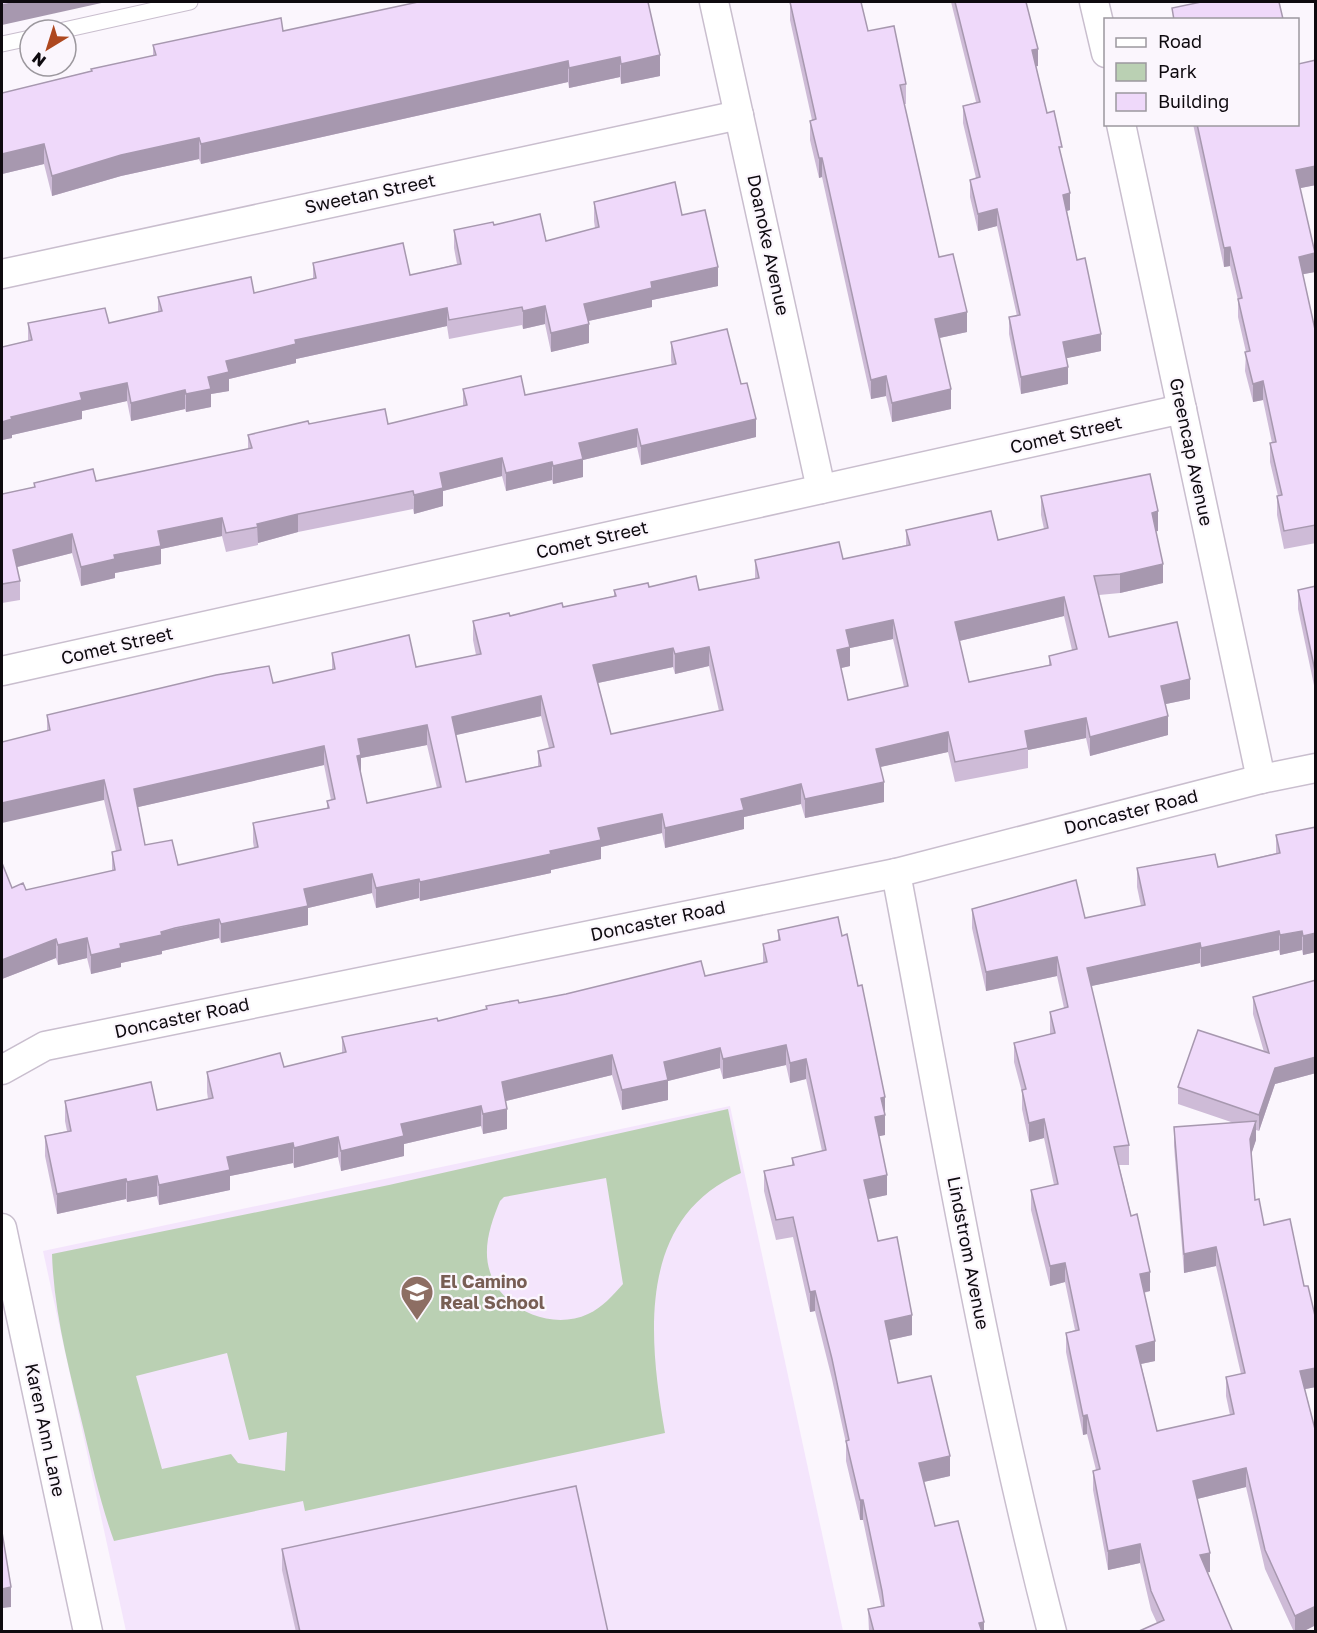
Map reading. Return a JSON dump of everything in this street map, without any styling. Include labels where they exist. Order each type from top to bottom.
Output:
[{"type":"street","name":"Doanoke Avenue","points":[[714,2],[821,489]]},
{"type":"street","points":[[1094,2],[1104,44]]},
{"type":"street","name":"Sweetan Street","points":[[2,274],[739,115]]},
{"type":"street","name":"Greencap Avenue","points":[[1121,126],[1261,779]]},
{"type":"street","name":"Comet Street","points":[[2,671],[1182,409]]},
{"type":"street","name":"Doncaster Road","points":[[2,1070],[45,1046],[896,873],[1261,779],[1316,768]]},
{"type":"street","name":"Lindstrom Avenue","points":[[896,873],[982,1328],[1028,1539],[1052,1632]]},
{"type":"street","name":"Karen Ann Lane","points":[[2,1228],[88,1632]]},
{"type":"lane","points":[[78,27],[190,2]]},
{"type":"lane","points":[[2,44],[18,41]]},
{"type":"shaded area","name":"El Camino Real School","points":[[730,1106],[843,1631],[126,1631],[43,1251]]},
{"type":"green space","points":[[728,1109],[741,1173],[707,1194],[682,1220],[666,1251],[657,1285],[654,1322],[655,1360],[665,1433],[305,1511],[303,1501],[114,1541],[73,1387],[56,1299],[52,1254],[389,1185]],"holes":[[[606,1178],[623,1284],[598,1308],[574,1319],[559,1320],[530,1314],[505,1297],[490,1272],[487,1254],[489,1236],[500,1201],[504,1197]],[[227,1353],[249,1440],[287,1432],[285,1471],[238,1463],[231,1454],[162,1469],[136,1376]]]},
{"type":"building","points":[[2,2],[18,2],[2,5]]},
{"type":"building","points":[[418,2],[648,2],[660,55],[621,64],[620,57],[569,68],[568,61],[201,144],[199,138],[121,155],[52,176],[44,144],[2,154],[2,93],[63,78],[78,78],[78,74],[92,71],[91,69],[156,55],[153,45],[281,18],[283,31]]},
{"type":"building","points":[[790,2],[861,2],[868,31],[894,26],[906,84],[900,85],[939,257],[953,254],[967,312],[935,319],[951,389],[892,403],[886,376],[871,380],[822,158],[819,158],[810,121],[816,119]]},
{"type":"building","points":[[955,2],[1026,2],[1038,49],[1032,50],[1047,113],[1054,111],[1062,147],[1059,147],[1070,193],[1063,195],[1077,260],[1085,258],[1101,334],[1063,342],[1068,367],[1021,377],[1009,317],[1020,315],[997,209],[978,214],[970,180],[980,177],[963,106],[980,102]]},
{"type":"building","points":[[1201,2],[1279,2],[1283,18],[1174,18],[1172,8]]},
{"type":"building","points":[[1316,60],[1316,166],[1296,170],[1315,253],[1299,257],[1316,334],[1316,525],[1284,531],[1277,496],[1282,495],[1270,443],[1276,442],[1263,381],[1253,384],[1245,352],[1250,351],[1238,299],[1242,298],[1230,247],[1224,248],[1197,126],[1299,126],[1299,64]]},
{"type":"building","points":[[675,182],[682,215],[705,210],[718,267],[651,282],[652,288],[584,304],[589,324],[551,333],[545,306],[523,311],[522,307],[449,320],[447,308],[295,340],[296,344],[226,361],[229,372],[208,377],[211,389],[186,394],[185,390],[131,403],[127,383],[80,393],[82,400],[11,417],[12,419],[2,422],[2,347],[32,340],[28,323],[105,308],[109,323],[162,311],[158,297],[251,277],[254,293],[316,278],[313,263],[403,243],[410,275],[461,264],[454,230],[493,222],[494,225],[540,214],[546,241],[599,227],[594,202]]},
{"type":"building","points":[[727,329],[741,384],[747,383],[756,419],[641,446],[637,429],[579,443],[583,459],[553,466],[552,462],[506,473],[502,458],[440,473],[443,488],[414,495],[413,491],[298,514],[257,524],[258,527],[226,533],[222,518],[158,531],[161,546],[114,555],[115,559],[81,567],[72,534],[13,550],[20,581],[2,584],[2,494],[35,487],[34,483],[93,469],[96,481],[252,448],[248,435],[308,421],[309,424],[385,409],[388,424],[467,405],[463,389],[521,376],[525,395],[676,364],[671,342]]},
{"type":"building","points":[[1150,474],[1158,511],[1152,513],[1163,564],[1120,574],[1094,576],[1109,637],[1177,622],[1190,679],[1161,686],[1168,716],[1090,737],[1086,718],[1025,731],[1028,748],[955,762],[948,732],[876,749],[884,782],[805,799],[801,784],[741,799],[744,810],[665,828],[662,814],[598,828],[601,840],[550,851],[551,854],[420,882],[419,879],[376,888],[372,874],[304,889],[308,906],[221,924],[219,919],[175,928],[161,932],[162,935],[120,944],[121,948],[91,955],[87,938],[58,945],[56,939],[2,960],[2,863],[12,888],[23,883],[26,890],[115,870],[112,852],[121,850],[104,780],[2,803],[2,742],[50,730],[47,715],[216,675],[269,666],[273,683],[335,669],[332,653],[409,635],[416,667],[481,654],[473,621],[509,613],[510,616],[562,603],[563,607],[616,596],[614,590],[648,583],[649,587],[696,576],[699,590],[759,578],[755,560],[839,542],[843,559],[910,545],[906,530],[991,511],[998,540],[1048,528],[1041,496]],"holes":[[[1064,597],[1077,649],[1049,656],[1051,665],[969,682],[955,622]],[[893,620],[908,686],[848,700],[837,650],[850,647],[846,630]],[[709,647],[723,710],[611,734],[593,665],[673,648],[675,654]],[[541,696],[554,747],[538,751],[541,766],[466,782],[452,717]],[[427,725],[441,787],[367,803],[357,756],[361,755],[358,739]],[[324,746],[335,799],[327,801],[329,808],[253,823],[258,847],[178,865],[172,840],[145,845],[134,789]]]},
{"type":"building","points":[[1316,586],[1316,671],[1315,671],[1298,590]]},
{"type":"building","points":[[1316,827],[1316,933],[1303,936],[1302,931],[1280,935],[1279,931],[1201,948],[1200,943],[1087,968],[1129,1145],[1114,1147],[1131,1216],[1137,1214],[1150,1272],[1140,1274],[1155,1341],[1136,1346],[1157,1431],[1234,1414],[1226,1377],[1245,1373],[1216,1247],[1184,1254],[1174,1127],[1256,1121],[1250,1139],[1255,1200],[1259,1199],[1264,1225],[1290,1219],[1304,1286],[1308,1286],[1316,1320],[1316,1368],[1300,1371],[1316,1433],[1316,1611],[1314,1607],[1295,1616],[1265,1550],[1246,1468],[1193,1481],[1210,1553],[1200,1555],[1232,1630],[1229,1632],[1137,1632],[1164,1620],[1151,1591],[1140,1544],[1108,1551],[1093,1471],[1100,1469],[1087,1415],[1083,1416],[1066,1333],[1079,1330],[1065,1263],[1050,1266],[1031,1190],[1058,1184],[1044,1119],[1029,1123],[1022,1090],[1026,1089],[1014,1043],[1055,1033],[1050,1012],[1068,1007],[1057,957],[986,972],[972,909],[1076,880],[1085,918],[1145,905],[1137,868],[1215,854],[1218,867],[1280,853],[1276,835]]},
{"type":"building","points":[[838,917],[842,936],[847,934],[858,986],[862,985],[885,1097],[881,1098],[885,1115],[875,1117],[887,1175],[864,1180],[878,1241],[897,1237],[912,1315],[885,1321],[898,1383],[931,1376],[950,1456],[919,1463],[935,1526],[958,1521],[984,1622],[979,1623],[982,1632],[874,1632],[868,1609],[884,1606],[882,1591],[863,1500],[860,1500],[846,1441],[849,1440],[832,1359],[815,1291],[810,1292],[793,1217],[776,1220],[764,1171],[794,1165],[792,1158],[826,1150],[806,1059],[790,1063],[786,1045],[723,1059],[720,1048],[664,1062],[668,1080],[622,1090],[612,1055],[502,1082],[507,1109],[483,1114],[481,1106],[401,1124],[404,1136],[341,1151],[338,1137],[294,1148],[293,1143],[227,1157],[230,1170],[159,1185],[157,1176],[127,1182],[126,1179],[57,1194],[45,1136],[71,1131],[65,1101],[151,1082],[157,1110],[213,1098],[207,1072],[280,1053],[284,1067],[346,1052],[342,1037],[437,1018],[438,1021],[487,1009],[486,1006],[518,1000],[519,1003],[566,994],[701,961],[705,976],[767,962],[763,944],[780,940],[778,930]]},
{"type":"building","points":[[1316,980],[1316,1057],[1275,1068],[1259,1115],[1178,1087],[1198,1030],[1269,1053],[1253,997]]},
{"type":"building","points":[[576,1486],[608,1632],[300,1632],[282,1549]]},
{"type":"building","points":[[2,1532],[11,1587],[2,1589]]},
{"type":"place","name":"El Camino Real School","points":[[417,1321]]}]
